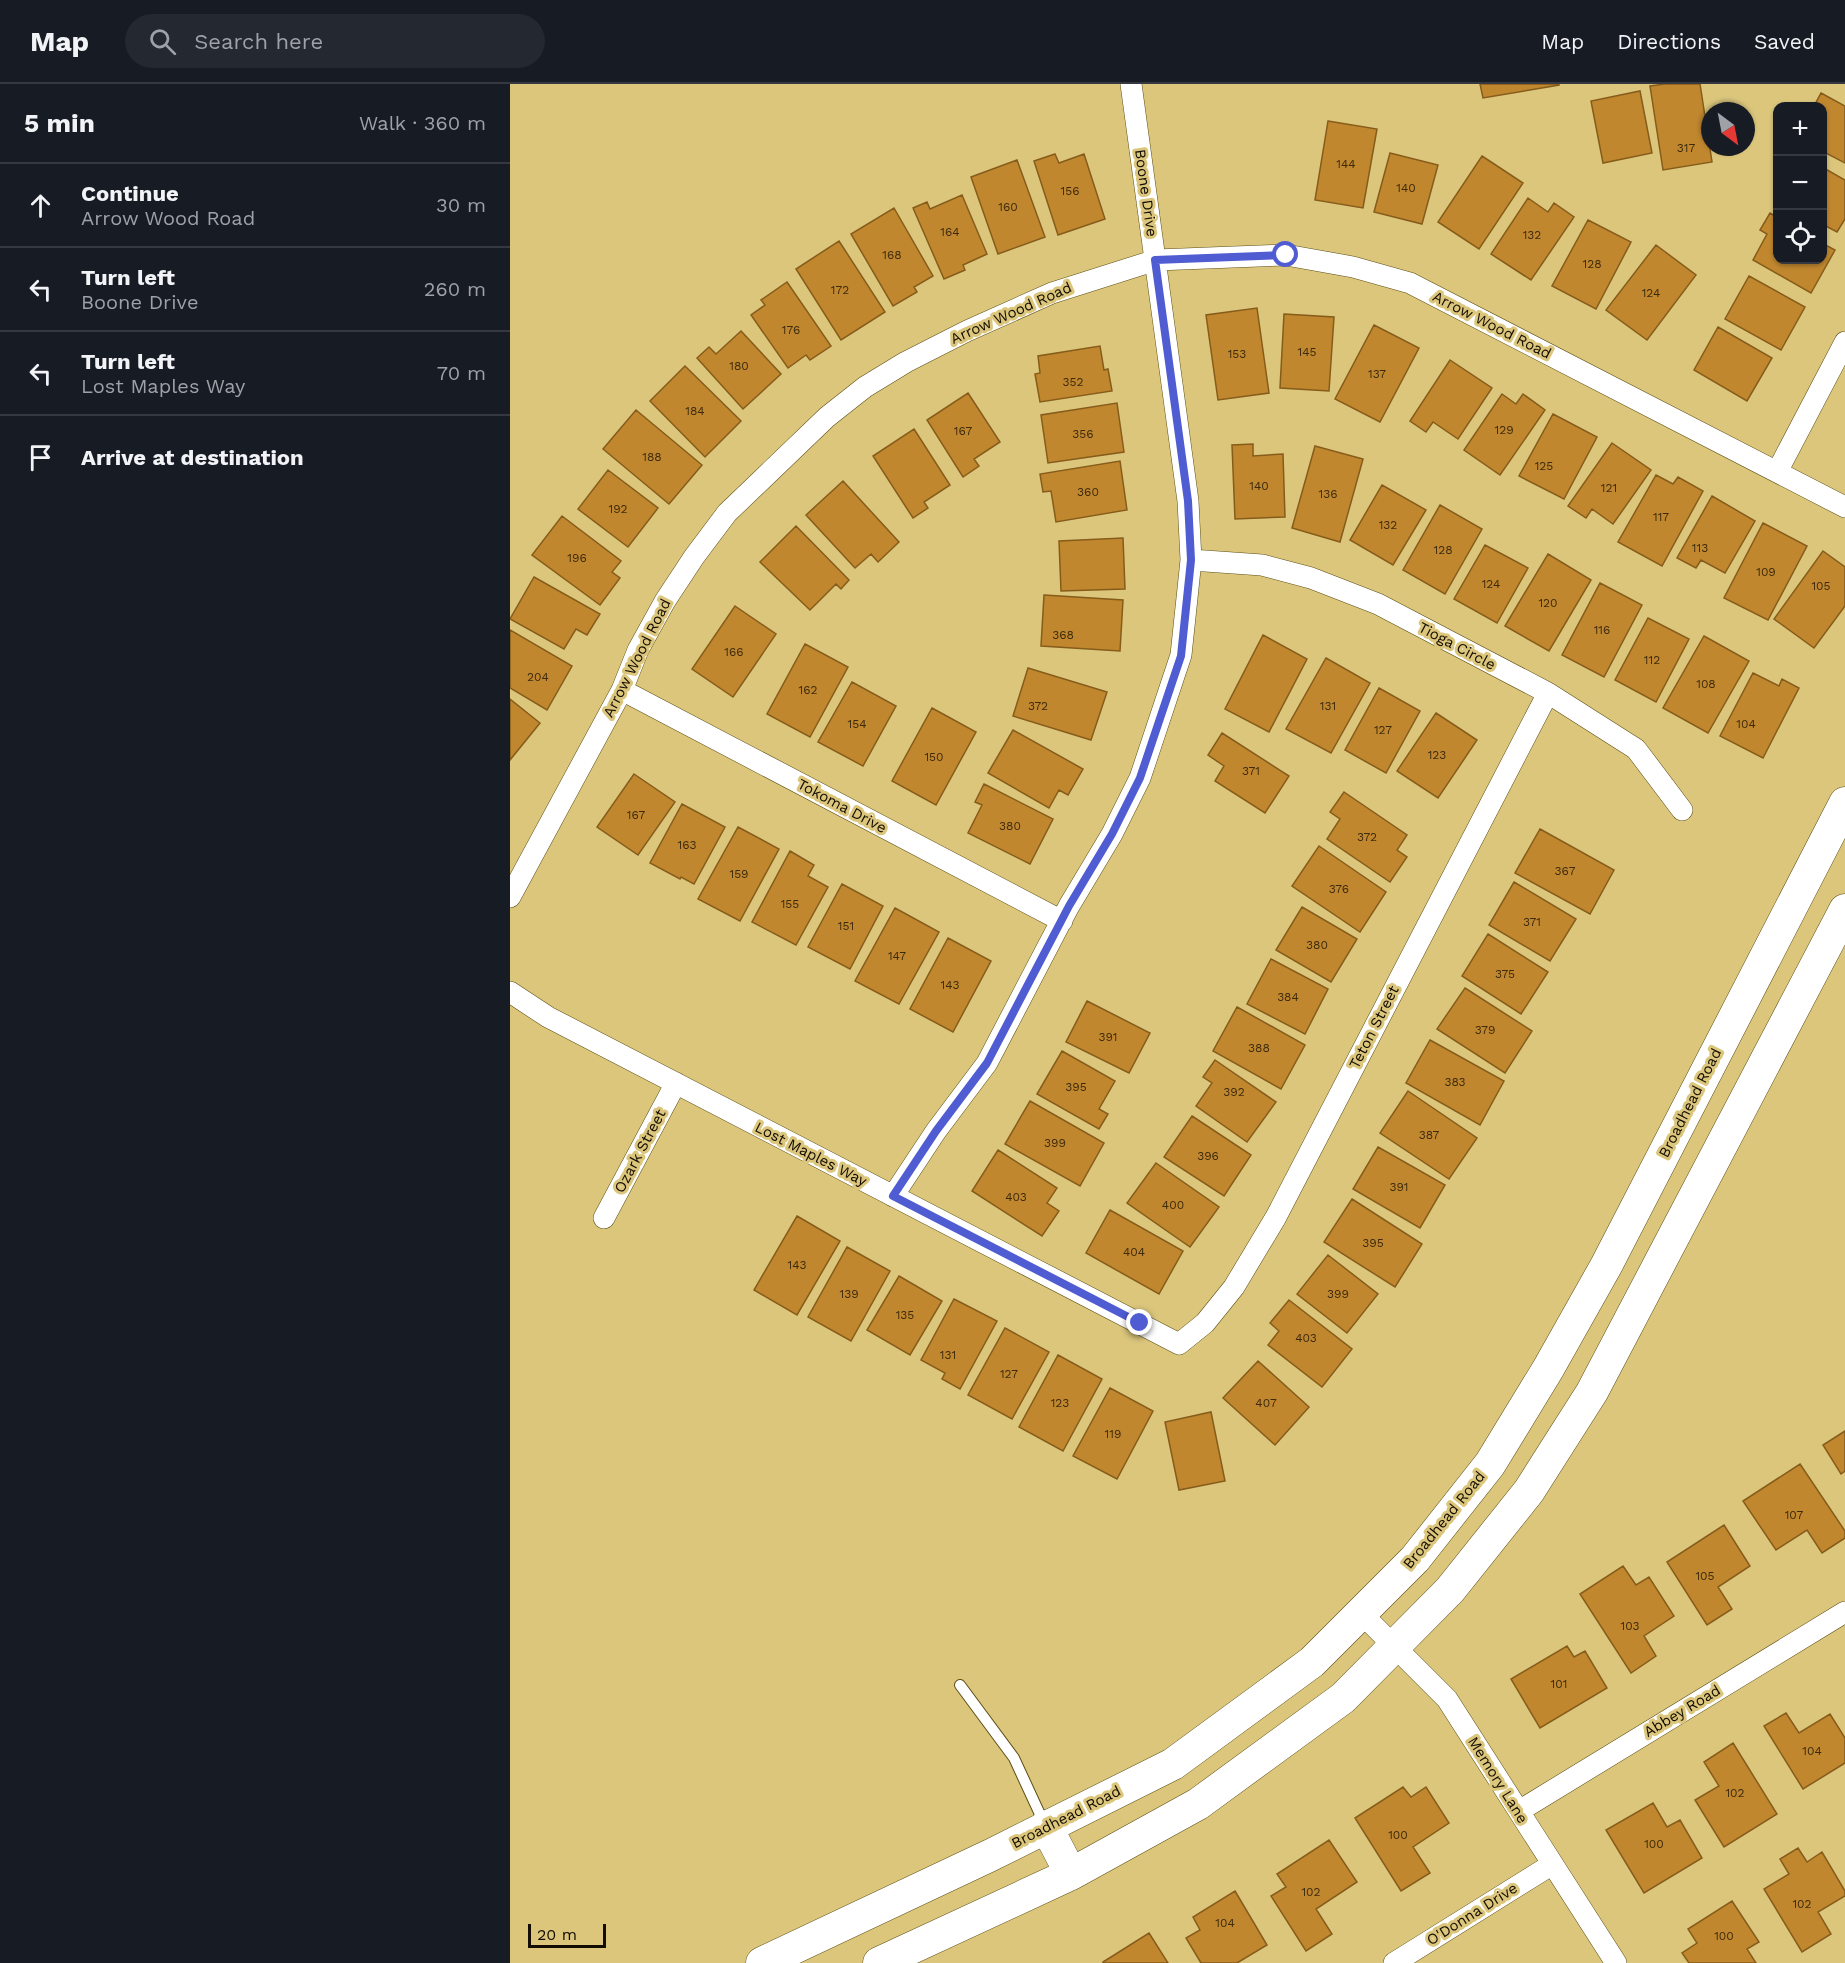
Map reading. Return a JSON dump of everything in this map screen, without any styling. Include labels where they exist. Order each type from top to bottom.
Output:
[{"type":"street","name":"Boone Drive","points":[[893,1196],[936,1131],[987,1063],[1062,921],[1112,834],[1144,768],[1181,656],[1191,560],[1188,501],[1131,84]]},
{"type":"street","name":"Arrow Wood Road","points":[[510,897],[622,690],[638,650],[665,601],[727,513],[827,417],[865,387],[885,375],[967,331],[1052,292],[1155,260],[1286,255],[1353,267],[1410,283],[1845,507]]},
{"type":"street","points":[[1777,472],[1845,342]]},
{"type":"street","name":"Tioga Circle","points":[[1191,560],[1262,565],[1311,578],[1378,604],[1548,693],[1636,749],[1682,810]]},
{"type":"street","name":"Tokoma Drive","points":[[622,690],[1062,921]]},
{"type":"street","name":"Teton Street","points":[[1179,1344],[1205,1323],[1234,1287],[1276,1216],[1548,693]]},
{"type":"street","name":"Broadhead Road","points":[[762,1963],[991,1855],[1173,1764],[1312,1662],[1415,1559],[1490,1464],[1548,1369],[1606,1266],[1845,803]]},
{"type":"street","points":[[879,1963],[1071,1874],[1198,1804],[1343,1698],[1450,1590],[1529,1491],[1592,1392],[1845,910]]},
{"type":"street","name":"Lost Maples Way","points":[[510,992],[548,1017],[1179,1344]]},
{"type":"street","name":"Ozark Street","points":[[604,1218],[676,1083]]},
{"type":"street","name":"Abbey Road","points":[[1519,1811],[1845,1611]]},
{"type":"street","name":"Memory Lane","points":[[1361,1613],[1447,1699],[1551,1865],[1616,1963]]},
{"type":"street","points":[[1046,1826],[1071,1874]]},
{"type":"street","name":"O'Donna Drive","points":[[1394,1963],[1551,1865]]},
{"type":"lane","points":[[960,1685],[1014,1758],[1046,1826]]},
{"type":"building","points":[[1480,84],[1559,84],[1559,85],[1483,98]]},
{"type":"building","points":[[1700,84],[1703,102],[1701,156],[1711,156],[1712,162],[1663,170],[1650,86]]},
{"type":"building","points":[[1640,91],[1652,153],[1603,163],[1591,101]]},
{"type":"building","points":[[1821,93],[1845,106],[1845,163],[1827,154],[1827,102],[1816,102]]},
{"type":"building","points":[[1328,121],[1377,129],[1363,208],[1315,200]]},
{"type":"building","points":[[1390,153],[1438,165],[1422,224],[1374,212]]},
{"type":"building","points":[[1055,154],[1059,163],[1084,154],[1105,219],[1058,235],[1034,161]]},
{"type":"building","points":[[1482,156],[1523,183],[1479,249],[1438,222]]},
{"type":"building","points":[[1017,160],[1045,237],[998,254],[971,177]]},
{"type":"building","points":[[1827,170],[1845,180],[1845,219],[1837,232],[1827,227]]},
{"type":"building","points":[[962,195],[987,254],[963,265],[965,270],[944,279],[913,208],[927,202],[930,209]]},
{"type":"building","points":[[1528,198],[1548,212],[1554,203],[1574,217],[1531,280],[1491,254]]},
{"type":"building","points":[[894,208],[933,276],[914,287],[917,292],[893,306],[851,234]]},
{"type":"building","points":[[1770,213],[1773,215],[1773,264],[1827,264],[1827,246],[1835,250],[1811,293],[1753,260],[1767,234],[1760,230]]},
{"type":"building","points":[[1588,220],[1631,242],[1596,309],[1552,286]]},
{"type":"building","points":[[839,241],[885,312],[841,340],[796,269]]},
{"type":"building","points":[[1656,245],[1696,275],[1647,340],[1606,310]]},
{"type":"building","points":[[1749,276],[1805,307],[1781,350],[1725,319]]},
{"type":"building","points":[[787,282],[831,346],[810,360],[806,355],[788,368],[751,315],[765,305],[761,300]]},
{"type":"building","points":[[1257,308],[1269,393],[1218,400],[1206,315]]},
{"type":"building","points":[[1284,314],[1334,317],[1329,391],[1280,388]]},
{"type":"building","points":[[1374,325],[1419,348],[1380,422],[1335,399]]},
{"type":"building","points":[[1718,327],[1772,358],[1747,401],[1694,370]]},
{"type":"building","points":[[741,331],[781,374],[743,409],[697,358],[709,347],[716,354]]},
{"type":"building","points":[[1100,346],[1104,370],[1108,369],[1112,391],[1040,402],[1035,374],[1040,373],[1038,356]]},
{"type":"building","points":[[1450,360],[1492,388],[1458,439],[1433,422],[1426,432],[1410,421]]},
{"type":"building","points":[[685,366],[741,421],[705,457],[650,401]]},
{"type":"building","points":[[968,393],[1000,442],[974,459],[979,466],[963,477],[927,420]]},
{"type":"building","points":[[1502,394],[1516,404],[1523,394],[1545,410],[1500,475],[1464,450]]},
{"type":"building","points":[[1117,403],[1124,452],[1048,463],[1041,415]]},
{"type":"building","points":[[636,410],[702,465],[669,504],[603,449]]},
{"type":"building","points":[[1553,414],[1597,437],[1564,499],[1519,476]]},
{"type":"building","points":[[914,429],[950,485],[924,502],[928,508],[913,518],[873,456]]},
{"type":"building","points":[[1612,443],[1651,470],[1613,524],[1592,509],[1586,518],[1568,506]]},
{"type":"building","points":[[1253,444],[1253,456],[1283,454],[1285,517],[1235,519],[1232,445]]},
{"type":"building","points":[[1315,446],[1363,459],[1340,542],[1292,528]]},
{"type":"building","points":[[1120,461],[1127,510],[1056,522],[1051,491],[1043,492],[1040,474]]},
{"type":"building","points":[[608,470],[658,508],[628,547],[578,509]]},
{"type":"building","points":[[1656,475],[1673,484],[1678,477],[1703,491],[1662,566],[1618,542]]},
{"type":"building","points":[[843,481],[899,542],[878,562],[871,554],[855,568],[806,515]]},
{"type":"building","points":[[1382,485],[1426,510],[1393,565],[1350,540]]},
{"type":"building","points":[[1712,496],[1755,521],[1725,573],[1701,560],[1696,568],[1677,558]]},
{"type":"building","points":[[1440,505],[1482,529],[1445,594],[1403,570]]},
{"type":"building","points":[[562,516],[621,561],[612,572],[620,578],[600,605],[532,555]]},
{"type":"building","points":[[1763,523],[1807,546],[1768,620],[1724,598]]},
{"type":"building","points":[[796,526],[849,580],[841,589],[836,584],[810,610],[760,562]]},
{"type":"building","points":[[1123,538],[1125,589],[1061,591],[1059,541]]},
{"type":"building","points":[[1485,545],[1528,568],[1497,623],[1454,599]]},
{"type":"building","points":[[1823,551],[1845,567],[1845,606],[1814,648],[1774,619]]},
{"type":"building","points":[[1548,554],[1591,580],[1549,651],[1505,626]]},
{"type":"building","points":[[534,577],[600,614],[587,635],[576,629],[564,649],[510,619]]},
{"type":"building","points":[[1600,583],[1642,605],[1604,677],[1562,655]]},
{"type":"building","points":[[1044,595],[1123,600],[1120,651],[1041,646]]},
{"type":"building","points":[[735,606],[776,634],[733,697],[692,669]]},
{"type":"building","points":[[1648,618],[1689,639],[1656,702],[1615,680]]},
{"type":"building","points":[[510,630],[572,666],[547,710],[510,688]]},
{"type":"building","points":[[1263,635],[1307,659],[1269,732],[1225,709]]},
{"type":"building","points":[[1704,636],[1749,661],[1708,733],[1663,708]]},
{"type":"building","points":[[805,644],[848,667],[810,737],[767,714]]},
{"type":"building","points":[[1326,658],[1370,683],[1331,753],[1286,729]]},
{"type":"building","points":[[1028,668],[1107,692],[1091,740],[1013,716]]},
{"type":"building","points":[[1753,673],[1779,686],[1782,679],[1799,688],[1763,758],[1720,736]]},
{"type":"building","points":[[852,682],[896,706],[863,766],[818,742]]},
{"type":"building","points":[[1379,688],[1420,711],[1386,773],[1345,750]]},
{"type":"building","points":[[510,699],[540,723],[510,760]]},
{"type":"building","points":[[932,708],[976,732],[936,805],[892,781]]},
{"type":"building","points":[[1436,713],[1477,740],[1438,798],[1397,771]]},
{"type":"building","points":[[1013,730],[1083,769],[1068,795],[1059,790],[1049,808],[988,773]]},
{"type":"building","points":[[1222,733],[1289,776],[1265,813],[1215,781],[1224,766],[1208,755]]},
{"type":"building","points":[[634,774],[675,802],[638,855],[597,827]]},
{"type":"building","points":[[984,784],[1053,819],[1030,864],[968,833],[982,805],[975,802]]},
{"type":"building","points":[[1344,792],[1407,835],[1397,850],[1407,857],[1390,882],[1327,839],[1340,819],[1330,812]]},
{"type":"building","points":[[682,804],[725,827],[694,884],[650,863]]},
{"type":"building","points":[[738,827],[779,849],[740,921],[698,899]]},
{"type":"building","points":[[1540,829],[1614,870],[1590,914],[1515,873]]},
{"type":"building","points":[[1319,846],[1386,892],[1360,932],[1292,886]]},
{"type":"building","points":[[790,851],[814,865],[808,876],[828,887],[796,945],[752,922]]},
{"type":"building","points":[[1514,882],[1576,919],[1550,961],[1489,925]]},
{"type":"building","points":[[842,884],[883,906],[850,969],[808,947]]},
{"type":"building","points":[[1302,907],[1357,939],[1331,982],[1276,950]]},
{"type":"building","points":[[895,908],[939,932],[899,1004],[855,981]]},
{"type":"building","points":[[1488,934],[1548,972],[1521,1014],[1462,976]]},
{"type":"building","points":[[948,938],[991,961],[953,1032],[910,1009]]},
{"type":"building","points":[[1271,959],[1328,989],[1305,1034],[1247,1004]]},
{"type":"building","points":[[1465,988],[1532,1031],[1505,1073],[1437,1029]]},
{"type":"building","points":[[1087,1001],[1150,1033],[1129,1073],[1066,1042]]},
{"type":"building","points":[[1237,1007],[1305,1045],[1281,1089],[1213,1051]]},
{"type":"building","points":[[1430,1040],[1504,1081],[1480,1125],[1406,1083]]},
{"type":"building","points":[[1062,1051],[1115,1081],[1099,1109],[1108,1114],[1099,1129],[1037,1094]]},
{"type":"building","points":[[1215,1060],[1276,1102],[1247,1142],[1196,1106],[1212,1083],[1203,1077]]},
{"type":"building","points":[[1408,1091],[1477,1138],[1449,1179],[1380,1133]]},
{"type":"building","points":[[1030,1101],[1104,1143],[1080,1186],[1005,1144]]},
{"type":"building","points":[[1192,1116],[1251,1155],[1224,1196],[1164,1157]]},
{"type":"building","points":[[1378,1147],[1445,1185],[1420,1228],[1353,1189]]},
{"type":"building","points":[[998,1150],[1057,1188],[1047,1203],[1059,1211],[1042,1236],[972,1191]]},
{"type":"building","points":[[1156,1163],[1219,1207],[1190,1247],[1127,1203]]},
{"type":"building","points":[[1352,1199],[1422,1244],[1395,1287],[1324,1242]]},
{"type":"building","points":[[1110,1210],[1183,1251],[1159,1294],[1086,1253]]},
{"type":"building","points":[[797,1216],[840,1241],[797,1315],[754,1290]]},
{"type":"building","points":[[847,1247],[890,1271],[851,1341],[808,1317]]},
{"type":"building","points":[[1328,1255],[1378,1294],[1347,1333],[1297,1294]]},
{"type":"building","points":[[899,1276],[942,1301],[910,1355],[867,1330]]},
{"type":"building","points":[[954,1299],[997,1321],[960,1389],[942,1379],[945,1373],[921,1360]]},
{"type":"building","points":[[1289,1300],[1352,1349],[1322,1387],[1268,1345],[1279,1331],[1270,1323]]},
{"type":"building","points":[[1005,1328],[1049,1352],[1012,1419],[968,1395]]},
{"type":"building","points":[[1058,1355],[1102,1379],[1063,1451],[1019,1427]]},
{"type":"building","points":[[1258,1361],[1309,1407],[1275,1445],[1223,1398]]},
{"type":"building","points":[[1110,1388],[1153,1411],[1117,1479],[1073,1456]]},
{"type":"building","points":[[1211,1412],[1225,1481],[1179,1490],[1165,1422]]},
{"type":"building","points":[[1845,1431],[1845,1471],[1841,1474],[1823,1445]]},
{"type":"building","points":[[1800,1464],[1845,1531],[1845,1538],[1822,1553],[1807,1530],[1776,1550],[1743,1501]]},
{"type":"building","points":[[1724,1525],[1750,1566],[1718,1587],[1732,1609],[1707,1625],[1667,1562]]},
{"type":"building","points":[[1623,1566],[1636,1585],[1649,1577],[1674,1616],[1644,1636],[1656,1656],[1631,1673],[1580,1594]]},
{"type":"building","points":[[1567,1646],[1574,1657],[1585,1651],[1607,1688],[1540,1728],[1511,1679]]},
{"type":"building","points":[[1786,1713],[1799,1733],[1830,1714],[1845,1738],[1845,1763],[1803,1789],[1764,1726]]},
{"type":"building","points":[[1733,1743],[1777,1814],[1724,1847],[1695,1800],[1719,1786],[1704,1762]]},
{"type":"building","points":[[1403,1787],[1411,1797],[1426,1787],[1449,1823],[1413,1847],[1430,1873],[1401,1891],[1355,1818]]},
{"type":"building","points":[[1653,1803],[1667,1827],[1680,1820],[1702,1858],[1644,1893],[1606,1830]]},
{"type":"building","points":[[1329,1840],[1357,1882],[1316,1909],[1332,1934],[1306,1951],[1271,1896],[1286,1887],[1277,1874]]},
{"type":"building","points":[[1798,1848],[1807,1862],[1822,1852],[1845,1891],[1845,1896],[1818,1912],[1831,1934],[1802,1952],[1764,1889],[1789,1874],[1780,1859]]},
{"type":"building","points":[[1235,1891],[1267,1945],[1237,1963],[1201,1963],[1186,1938],[1200,1930],[1193,1917]]},
{"type":"building","points":[[1732,1901],[1759,1942],[1747,1949],[1756,1963],[1689,1963],[1682,1953],[1697,1943],[1688,1929]]},
{"type":"building","points":[[1149,1933],[1168,1963],[1103,1963],[1103,1962]]},
{"type":"route","points":[[1140,1323],[893,1196],[936,1131],[987,1063],[1069,906],[1112,834],[1140,778],[1181,656],[1191,560],[1188,501],[1155,260],[1286,255]]}]
